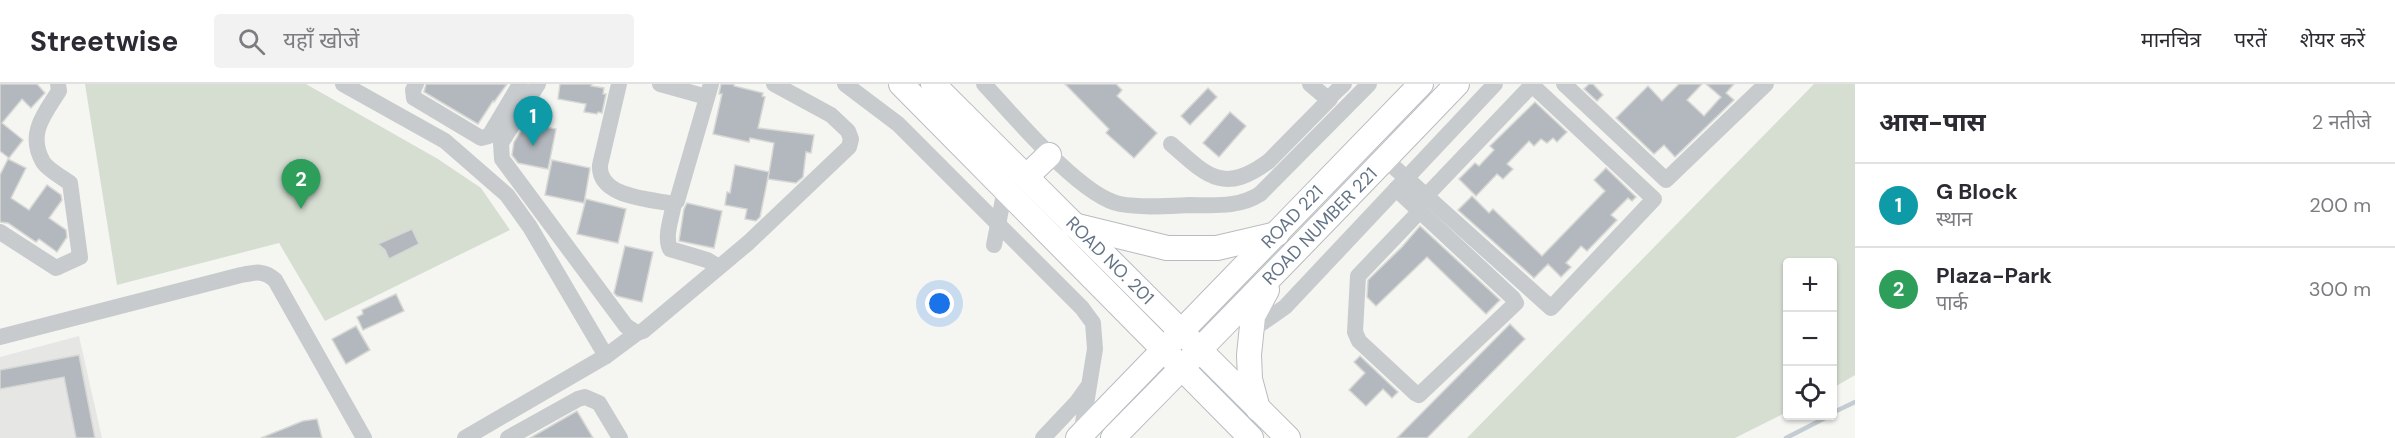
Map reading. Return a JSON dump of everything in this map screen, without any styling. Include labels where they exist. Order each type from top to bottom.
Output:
[{"type":"main road","points":[[901,84],[1251,438]]},
{"type":"main road","name":"ROAD NO. 201","points":[[933,84],[1028,176],[1073,225],[1288,438]]},
{"type":"main road","name":"ROAD 221","points":[[1079,437],[1163,351],[1190,340],[1277,234],[1421,84]]},
{"type":"main road","name":"ROAD NUMBER 221","points":[[1113,438],[1181,369],[1190,340],[1274,274],[1457,84]]},
{"type":"main road","points":[[1028,176],[1049,154]]},
{"type":"main road","points":[[1073,225],[1167,248],[1217,249],[1277,234]]},
{"type":"main road","points":[[1258,410],[1250,379],[1249,355],[1253,316],[1274,274]]},
{"type":"street","points":[[0,232],[56,268],[80,257],[70,183],[44,164],[37,145],[38,122],[59,91],[58,84]]},
{"type":"street","points":[[343,84],[445,141],[507,195],[530,227],[606,356]]},
{"type":"street","points":[[416,84],[413,90],[414,98],[481,138],[485,138],[520,84]]},
{"type":"street","points":[[538,84],[501,143],[502,159],[626,326],[637,333]]},
{"type":"street","points":[[618,84],[600,165],[600,177],[605,184],[614,189],[675,203]]},
{"type":"street","points":[[660,84],[709,91],[675,203],[668,244],[670,249],[707,260],[719,267]]},
{"type":"street","points":[[465,438],[606,356],[643,331],[791,203],[849,147],[851,138],[840,122],[774,84]]},
{"type":"street","points":[[845,84],[898,124],[1047,272],[1082,308],[1093,323],[1094,363],[1087,387],[1079,437]]},
{"type":"street","points":[[984,84],[1049,154],[1078,180],[1112,202],[1121,205],[1237,205],[1251,200],[1268,187],[1370,84]]},
{"type":"street","points":[[1310,84],[1323,98],[1329,99]]},
{"type":"street","points":[[1171,144],[1202,172],[1228,179],[1241,177],[1258,170],[1269,161],[1344,84]]},
{"type":"street","points":[[1252,330],[1285,307],[1495,84]]},
{"type":"street","points":[[1564,84],[1666,180],[1766,84]]},
{"type":"street","points":[[1385,159],[1401,183],[1424,203],[1551,308],[1654,199],[1532,85],[1424,203],[1358,276],[1355,332],[1359,341],[1415,393],[1419,394],[1516,303],[1424,203]]},
{"type":"street","points":[[910,136],[927,110]]},
{"type":"street","points":[[994,245],[1005,189]]},
{"type":"street","points":[[1047,272],[1070,255]]},
{"type":"street","points":[[0,337],[256,271],[267,273],[275,280],[286,297],[364,438]]},
{"type":"street","points":[[1042,438],[1087,387]]},
{"type":"street","points":[[519,435],[585,397],[598,403],[620,438]]},
{"type":"shaded area","points":[[85,84],[306,84],[438,159],[481,188],[510,230],[325,321],[279,243],[117,285]]},
{"type":"shaded area","points":[[1814,84],[1855,84],[1855,375],[1837,386],[1837,258],[1783,258],[1783,414],[1735,438],[1467,438]]},
{"type":"shaded area","points":[[79,336],[102,438],[0,438],[0,357]]},
{"type":"building","points":[[0,84],[37,84],[45,93],[31,108],[22,99],[2,123],[23,140],[9,158],[0,151]]},
{"type":"building","points":[[426,84],[507,84],[478,124],[424,92]]},
{"type":"building","points":[[560,84],[592,84],[591,86],[604,88],[603,94],[606,94],[602,113],[584,112],[586,104],[558,99]]},
{"type":"building","points":[[721,84],[734,84],[734,86],[763,93],[762,96],[765,97],[758,128],[814,135],[811,153],[806,152],[803,177],[796,183],[768,179],[774,143],[750,138],[749,142],[713,134],[722,94],[719,94]]},
{"type":"building","points":[[1065,84],[1116,84],[1122,90],[1117,96],[1157,133],[1134,158],[1106,133],[1109,129]]},
{"type":"building","points":[[1589,84],[1593,84],[1603,95],[1597,101],[1584,89]]},
{"type":"building","points":[[1679,84],[1702,84],[1687,100],[1704,116],[1721,97],[1706,84],[1734,84],[1726,93],[1734,100],[1675,157],[1664,145],[1654,154],[1616,118],[1648,86],[1662,101]]},
{"type":"building","points":[[1208,88],[1217,97],[1190,125],[1181,116]]},
{"type":"building","points":[[1535,102],[1567,132],[1557,142],[1553,138],[1547,143],[1541,139],[1534,146],[1529,141],[1507,164],[1513,169],[1503,179],[1497,174],[1476,196],[1459,179],[1475,163],[1479,166],[1494,150],[1490,146]]},
{"type":"building","points":[[1230,112],[1246,126],[1219,157],[1203,143]]},
{"type":"building","points":[[526,123],[556,129],[548,169],[518,163],[512,155],[514,142]]},
{"type":"building","points":[[8,159],[26,168],[11,198],[29,210],[47,185],[61,195],[62,200],[49,218],[66,230],[67,237],[57,252],[39,239],[36,242],[8,223],[0,222],[0,175]]},
{"type":"building","points":[[552,160],[590,168],[584,203],[545,195]]},
{"type":"building","points":[[735,165],[769,172],[760,217],[756,221],[745,219],[747,209],[725,205],[727,192],[730,193]]},
{"type":"building","points":[[1606,168],[1636,197],[1632,201],[1628,198],[1611,215],[1617,220],[1587,251],[1581,246],[1566,263],[1571,267],[1561,277],[1548,264],[1534,278],[1458,210],[1472,196],[1489,213],[1493,209],[1542,256],[1605,191],[1594,180]]},
{"type":"building","points":[[586,199],[626,209],[618,243],[577,234]]},
{"type":"building","points":[[687,203],[722,211],[714,248],[679,241]]},
{"type":"building","points":[[1420,226],[1500,300],[1486,314],[1427,257],[1376,306],[1367,297],[1368,280]]},
{"type":"building","points":[[412,229],[419,244],[389,259],[385,250],[378,244]]},
{"type":"building","points":[[625,246],[653,252],[642,302],[617,296],[614,293]]},
{"type":"building","points":[[396,294],[404,311],[363,330],[357,317],[363,314],[362,310]]},
{"type":"building","points":[[1510,324],[1525,339],[1427,438],[1397,438]]},
{"type":"building","points":[[356,326],[370,350],[346,364],[332,339]]},
{"type":"building","points":[[79,355],[95,438],[76,438],[64,377],[0,389],[0,370]]},
{"type":"building","points":[[1360,356],[1398,392],[1392,398],[1383,389],[1366,406],[1349,390],[1365,373],[1354,362]]},
{"type":"building","points":[[577,411],[593,438],[530,438]]},
{"type":"building","points":[[317,419],[322,438],[261,438],[303,421]]},
{"type":"waterway","points":[[1837,411],[1855,402]]},
{"type":"waterway","points":[[1786,438],[1821,420]]},
{"type":"place","name":"G Block","points":[[533,146]]},
{"type":"place","name":"Plaza-Park","points":[[301,209]]}]
